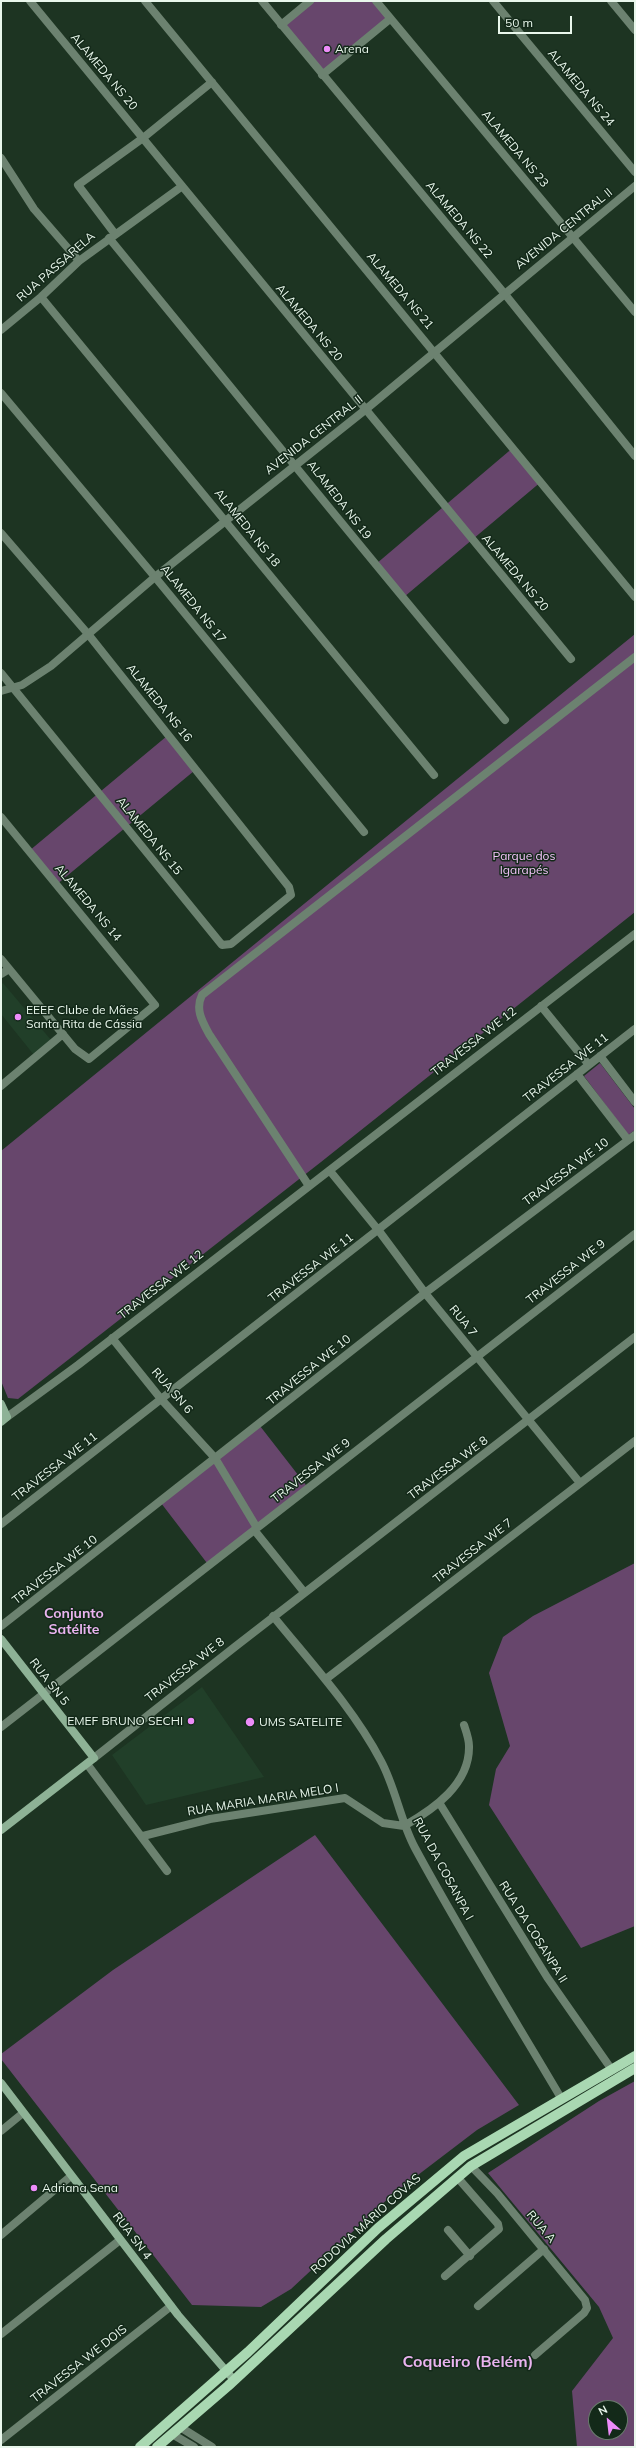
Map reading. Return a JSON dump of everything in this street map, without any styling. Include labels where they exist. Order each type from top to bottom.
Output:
[{"type":"main road","points":[[1,1404],[4,1420]]},
{"type":"main road","name":"RUA SN 5","points":[[1,1639],[94,1758]]},
{"type":"main road","points":[[1,1830],[94,1758]]},
{"type":"main road","name":"RODOVIA MÁRIO COVAS","points":[[140,2447],[226,2372],[378,2228],[464,2156],[635,2056]]},
{"type":"main road","name":"RODOVIA MÁRIO COVAS","points":[[157,2447],[234,2380],[322,2297],[457,2177],[471,2166],[635,2068]]},
{"type":"main road","name":"RUA SN 4","points":[[1,2083],[171,2306],[234,2380]]},
{"type":"street","name":"ALAMEDA NS 20","points":[[30,1],[143,138],[181,187],[571,659]]},
{"type":"street","name":"ALAMEDA NS 21","points":[[145,1],[635,597]]},
{"type":"street","name":"ALAMEDA NS 22","points":[[262,1],[504,293],[635,456]]},
{"type":"street","points":[[281,25],[310,1]]},
{"type":"street","name":"ALAMEDA NS 23","points":[[376,1],[635,312]]},
{"type":"street","name":"ALAMEDA NS 24","points":[[493,1],[635,172]]},
{"type":"street","points":[[611,1],[635,30]]},
{"type":"street","points":[[322,75],[390,19]]},
{"type":"street","points":[[143,138],[212,82]]},
{"type":"street","name":"ALAMEDA NS 19","points":[[143,138],[78,185],[112,236],[374,565],[505,720]]},
{"type":"street","points":[[1,158],[34,209],[80,261]]},
{"type":"street","name":"AVENIDA CENTRAL II","points":[[1,690],[14,688],[35,678],[155,577],[295,464],[365,410],[504,293],[635,186]]},
{"type":"street","name":"RUA PASSARELA","points":[[1,330],[41,297],[80,261],[112,236],[181,187]]},
{"type":"street","name":"ALAMEDA NS 18","points":[[41,297],[434,775]]},
{"type":"street","name":"ALAMEDA NS 17","points":[[1,393],[155,577],[364,832]]},
{"type":"street","name":"ALAMEDA NS 16","points":[[1,532],[88,634],[290,887],[292,893]]},
{"type":"street","points":[[309,1186],[209,1034],[199,1012],[199,1001],[202,995],[635,657]]},
{"type":"street","name":"ALAMEDA NS 15","points":[[1,673],[224,946],[231,944],[287,899],[292,893]]},
{"type":"street","name":"ALAMEDA NS 14","points":[[1,817],[155,1005],[91,1059],[81,1055],[63,1034]]},
{"type":"street","name":"TRAVESSA WE 12","points":[[4,1420],[330,1171],[635,934]]},
{"type":"street","points":[[1,960],[63,1034],[1,1086]]},
{"type":"street","points":[[1,974],[8,969]]},
{"type":"street","points":[[541,1006],[589,1065]]},
{"type":"street","name":"TRAVESSA WE 11","points":[[1,1524],[379,1231],[635,1029]]},
{"type":"street","points":[[600,1056],[635,1102]]},
{"type":"street","points":[[577,1074],[628,1140]]},
{"type":"street","name":"TRAVESSA WE 10","points":[[1,1626],[425,1293],[635,1135]]},
{"type":"street","name":"RUA 7","points":[[330,1171],[379,1231],[425,1293],[580,1483]]},
{"type":"street","name":"TRAVESSA WE 9","points":[[1,1727],[476,1356],[635,1234]]},
{"type":"street","name":"TRAVESSA WE 8","points":[[94,1758],[273,1616],[528,1421],[635,1337]]},
{"type":"street","name":"RUA SN 6","points":[[112,1338],[161,1399],[215,1458],[256,1529]]},
{"type":"street","name":"TRAVESSA WE 7","points":[[326,1679],[635,1441]]},
{"type":"street","points":[[256,1529],[304,1592]]},
{"type":"street","name":"RUA DA COSANPA I","points":[[273,1616],[326,1679],[374,1747],[390,1783],[404,1826],[464,1936],[561,2098]]},
{"type":"street","points":[[404,1826],[440,1804],[466,1769],[470,1745],[464,1725]]},
{"type":"street","points":[[87,1764],[143,1836],[167,1871]]},
{"type":"street","name":"RUA MARIA MARIA MELO I","points":[[143,1836],[210,1819],[342,1798],[353,1801],[383,1823],[404,1826]]},
{"type":"street","name":"RUA DA COSANPA II","points":[[440,1804],[547,1977],[612,2070]]},
{"type":"street","points":[[1,2131],[23,2113]]},
{"type":"street","name":"RUA A","points":[[471,2166],[497,2193],[581,2294],[587,2308],[584,2313],[535,2355]]},
{"type":"street","points":[[1,2235],[71,2176]]},
{"type":"street","points":[[445,2276],[470,2256],[499,2229],[498,2224],[457,2177]]},
{"type":"street","points":[[448,2230],[470,2256]]},
{"type":"street","points":[[1,2334],[120,2240]]},
{"type":"street","points":[[478,2306],[544,2249]]},
{"type":"street","name":"TRAVESSA WE DOIS","points":[[1,2440],[171,2306]]},
{"type":"street","points":[[176,2431],[194,2447]]},
{"type":"street","points":[[176,2431],[212,2447]]},
{"type":"shaded area","points":[[3,983],[51,1040],[34,1055],[1,1014],[1,985]]},
{"type":"shaded area","name":"EMEF BRUNO SECHI","points":[[202,1687],[264,1777],[146,1805],[112,1755]]},
{"type":"green space","name":"Arena","points":[[308,1],[380,1],[391,15],[323,74],[281,24]]},
{"type":"green space","points":[[515,446],[542,481],[404,597],[376,564]]},
{"type":"green space","name":"Parque dos Igarapés","points":[[635,634],[635,912],[321,1162],[18,1399],[8,1398],[1,1381],[1,1151]]},
{"type":"green space","points":[[167,736],[194,771],[56,885],[29,851]]},
{"type":"green space","points":[[600,1063],[635,1109],[635,1130],[628,1135],[584,1076]]},
{"type":"green space","points":[[260,1426],[309,1489],[210,1567],[161,1503]]},
{"type":"green space","points":[[635,1563],[635,1926],[581,1948],[489,1805],[496,1769],[510,1746],[489,1673],[503,1637],[533,1616]]},
{"type":"green space","points":[[315,1835],[519,2105],[477,2130],[393,2194],[291,2289],[261,2307],[192,2305],[1,2059],[1,2054],[113,1970]]},
{"type":"green space","points":[[635,2081],[635,2447],[577,2447],[572,2391],[613,2338],[599,2307],[488,2173],[599,2101]]},
{"type":"place","name":"Arena","points":[[327,49]]},
{"type":"place","name":"EEEF Clube de Mães Santa Rita de Cássia","points":[[18,1017]]},
{"type":"place","name":"EMEF BRUNO SECHI","points":[[191,1721]]},
{"type":"place","name":"UMS SATELITE","points":[[250,1722]]},
{"type":"place","name":"Adriana Sena","points":[[34,2188]]},
{"type":"district","name":"Conjunto Satélite","points":[[74,1622]]},
{"type":"district","name":"Coqueiro (Belém)","points":[[468,2362]]}]
